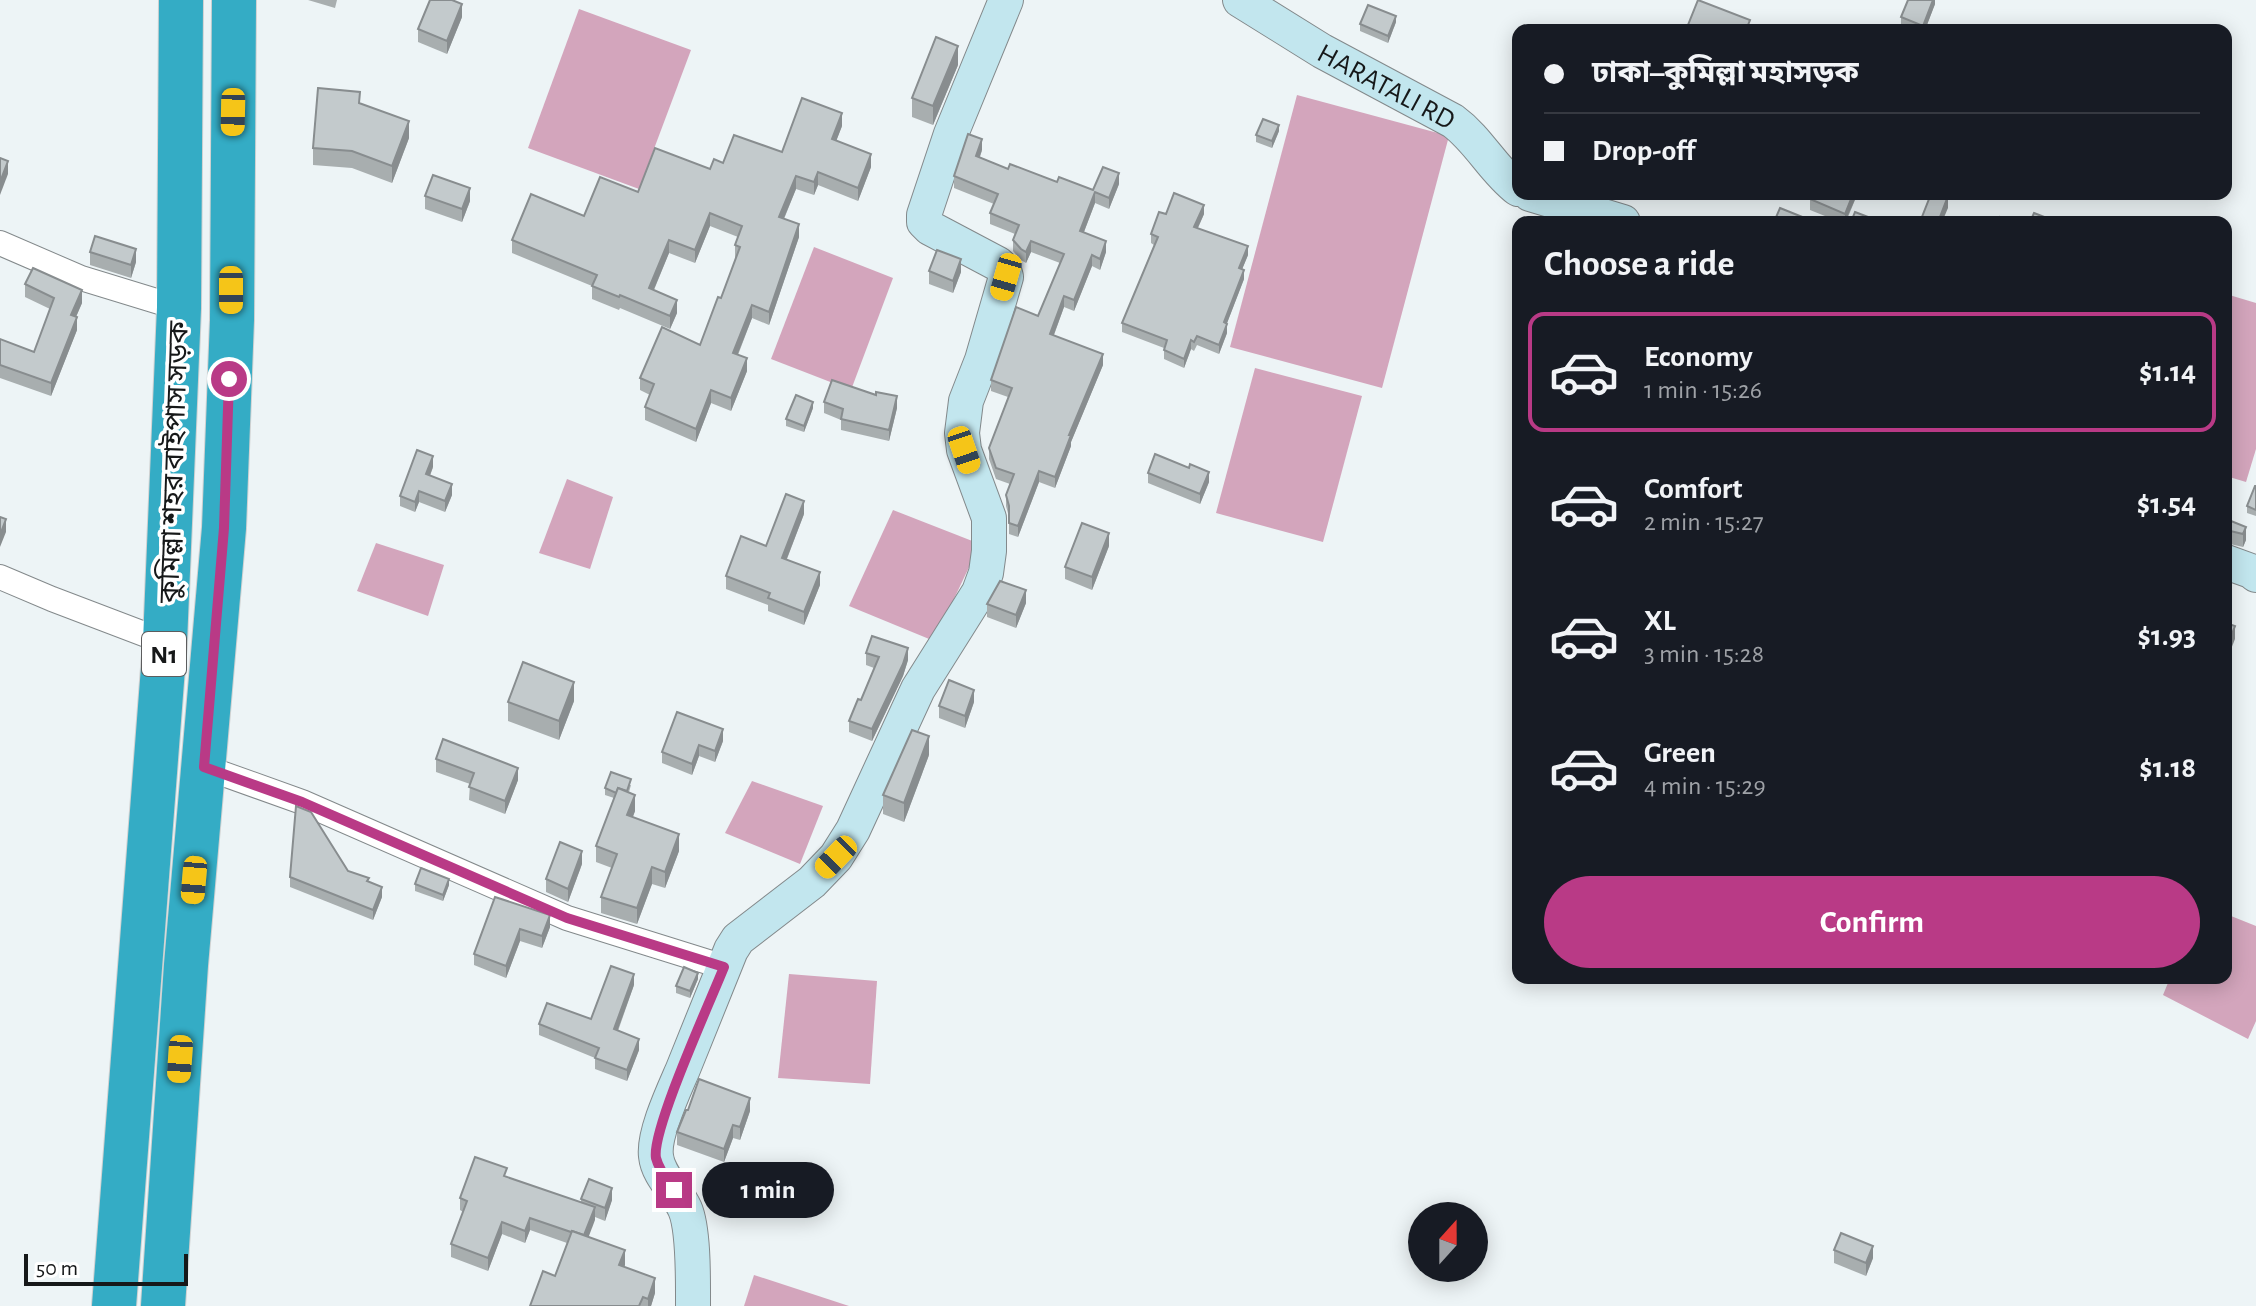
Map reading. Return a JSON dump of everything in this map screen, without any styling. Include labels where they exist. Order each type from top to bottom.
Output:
[{"type":"highway","name":"কুমিল্লা শহর বাইপাস সড়ক","points":[[115,1295],[165,642],[179,308],[181,0]]},
{"type":"highway","name":"N1","points":[[164,1292],[186,965],[224,528],[232,320],[234,0]]},
{"type":"highway","points":[[115,1295],[164,1292]]},
{"type":"street","points":[[693,1306],[686,1211],[663,1175],[656,1157],[657,1140],[668,1107],[738,939],[812,882],[836,857],[853,830],[918,689],[979,592],[986,573],[989,518],[969,464],[962,433],[966,401],[982,360],[1006,277],[998,264],[930,228],[924,222],[924,215],[951,134],[1006,0]]},
{"type":"street","name":"HARATALI RD","points":[[1240,0],[1322,51],[1453,121],[1466,131],[1512,184]]},
{"type":"street","points":[[1550,200],[1603,216]]},
{"type":"street","points":[[0,243],[81,278],[179,308]]},
{"type":"street","points":[[2232,564],[2256,575]]},
{"type":"street","points":[[0,577],[165,642]]},
{"type":"street","points":[[204,767],[302,802],[567,918],[724,967]]},
{"type":"shaded area","points":[[579,9],[691,50],[639,189],[528,148]]},
{"type":"shaded area","points":[[1297,95],[1449,136],[1382,388],[1230,347]]},
{"type":"shaded area","points":[[814,247],[893,278],[851,390],[771,359]]},
{"type":"shaded area","points":[[2232,296],[2256,303],[2256,449],[2246,482],[2232,478]]},
{"type":"shaded area","points":[[1255,368],[1362,396],[1323,542],[1216,513]]},
{"type":"shaded area","points":[[567,479],[613,497],[590,569],[539,553]]},
{"type":"shaded area","points":[[893,510],[980,544],[934,641],[849,606]]},
{"type":"shaded area","points":[[376,543],[444,565],[428,616],[357,591]]},
{"type":"shaded area","points":[[752,781],[823,806],[800,864],[725,833]]},
{"type":"shaded area","points":[[2232,916],[2256,926],[2256,1021],[2248,1039],[2163,995],[2168,984],[2232,984]]},
{"type":"shaded area","points":[[789,974],[877,981],[870,1084],[778,1078]]},
{"type":"shaded area","points":[[754,1275],[849,1306],[744,1306]]},
{"type":"building","points":[[430,0],[452,0],[462,4],[447,41],[418,29]]},
{"type":"building","points":[[1698,0],[1750,20],[1748,24],[1688,24]]},
{"type":"building","points":[[1908,0],[1933,0],[1924,24],[1901,17]]},
{"type":"building","points":[[1368,5],[1396,16],[1388,36],[1360,24]]},
{"type":"building","points":[[936,37],[958,46],[933,106],[912,98]]},
{"type":"building","points":[[318,88],[360,92],[359,103],[409,121],[392,166],[352,151],[313,148]]},
{"type":"building","points":[[802,98],[842,113],[832,139],[871,154],[858,188],[818,172],[814,182],[796,176],[779,217],[799,224],[769,312],[752,305],[733,353],[747,358],[731,398],[711,390],[696,429],[645,407],[654,384],[640,378],[662,327],[700,345],[740,247],[735,245],[742,226],[710,213],[695,250],[669,240],[649,288],[677,300],[670,316],[592,286],[597,275],[512,240],[531,194],[584,216],[600,177],[638,192],[655,148],[710,169],[714,159],[723,163],[734,135],[782,152]]},
{"type":"building","points":[[1263,119],[1279,125],[1272,141],[1256,135]]},
{"type":"building","points":[[968,134],[982,139],[976,156],[1008,169],[1010,164],[1057,182],[1059,177],[1093,190],[1103,167],[1119,173],[1109,198],[1095,192],[1080,231],[1106,241],[1100,259],[1092,255],[1074,300],[1064,296],[1050,334],[1103,354],[1055,477],[1039,471],[1018,526],[1009,523],[1006,495],[1014,474],[996,468],[989,448],[1012,388],[991,380],[1016,307],[1038,316],[1064,254],[1031,241],[1026,252],[1021,249],[1013,240],[1019,225],[990,213],[998,194],[954,176]]},
{"type":"building","points":[[0,158],[8,161],[0,182]]},
{"type":"building","points":[[433,175],[470,188],[462,209],[425,196]]},
{"type":"building","points":[[1174,193],[1204,205],[1194,227],[1248,246],[1239,268],[1244,270],[1224,322],[1227,324],[1219,345],[1197,336],[1194,342],[1191,340],[1184,359],[1164,350],[1167,340],[1122,323],[1158,237],[1151,234],[1159,212],[1166,214]]},
{"type":"building","points":[[1812,200],[1851,200],[1845,214]]},
{"type":"building","points":[[1929,200],[1946,200],[1940,216],[1922,216]]},
{"type":"building","points":[[1780,208],[1800,216],[1777,216]]},
{"type":"building","points":[[95,236],[136,249],[131,265],[90,252]]},
{"type":"building","points":[[937,250],[961,259],[953,281],[929,271]]},
{"type":"building","points":[[33,268],[82,290],[71,315],[77,317],[51,383],[0,365],[0,339],[34,352],[54,298],[25,284]]},
{"type":"building","points":[[832,380],[876,395],[876,392],[897,396],[889,430],[841,419],[843,409],[824,402]]},
{"type":"building","points":[[796,395],[813,402],[804,426],[786,419]]},
{"type":"building","points":[[417,450],[433,456],[426,474],[452,484],[445,501],[419,491],[415,502],[400,496]]},
{"type":"building","points":[[1155,454],[1189,468],[1190,464],[1209,472],[1200,494],[1148,473]]},
{"type":"building","points":[[2256,486],[2256,510],[2247,506]]},
{"type":"building","points":[[786,494],[804,501],[782,558],[820,572],[804,612],[768,598],[770,593],[726,576],[741,536],[766,546]]},
{"type":"building","points":[[0,517],[6,519],[0,535]]},
{"type":"building","points":[[2232,521],[2246,527],[2243,534],[2232,531]]},
{"type":"building","points":[[1082,523],[1109,533],[1092,577],[1065,567]]},
{"type":"building","points":[[1000,581],[1026,590],[1016,615],[987,604]]},
{"type":"building","points":[[872,636],[908,648],[872,729],[849,721],[879,657],[866,653]]},
{"type":"building","points":[[523,662],[574,682],[559,721],[508,702]]},
{"type":"building","points":[[949,680],[974,690],[965,716],[939,706]]},
{"type":"building","points":[[677,712],[723,729],[715,751],[699,745],[692,764],[662,752]]},
{"type":"building","points":[[912,730],[929,736],[904,803],[883,795]]},
{"type":"building","points":[[443,739],[518,768],[505,801],[469,787],[474,773],[436,759]]},
{"type":"building","points":[[611,772],[631,779],[627,791],[618,788],[616,793],[605,788]]},
{"type":"building","points":[[618,788],[635,795],[627,815],[679,834],[665,872],[652,867],[637,908],[601,897],[617,854],[596,846]]},
{"type":"building","points":[[296,806],[311,812],[348,871],[369,878],[367,881],[382,887],[373,910],[290,877]]},
{"type":"building","points":[[560,842],[582,851],[568,889],[546,879]]},
{"type":"building","points":[[421,868],[449,879],[443,895],[415,884]]},
{"type":"building","points":[[495,897],[550,915],[542,936],[520,929],[506,966],[474,954]]},
{"type":"building","points":[[611,966],[634,974],[614,1029],[639,1039],[627,1070],[595,1058],[599,1048],[539,1024],[547,1003],[591,1019]]},
{"type":"building","points":[[684,967],[698,973],[690,991],[676,986]]},
{"type":"building","points":[[699,1079],[750,1098],[740,1127],[733,1125],[724,1149],[677,1132]]},
{"type":"building","points":[[475,1157],[507,1168],[504,1176],[595,1207],[584,1235],[530,1218],[525,1231],[502,1222],[488,1258],[451,1244],[467,1201],[460,1198]]},
{"type":"building","points":[[589,1179],[612,1188],[605,1208],[581,1199]]},
{"type":"building","points":[[572,1231],[625,1250],[619,1265],[655,1278],[648,1299],[643,1297],[639,1306],[530,1306],[543,1271],[555,1276]]},
{"type":"building","points":[[1841,1233],[1873,1246],[1866,1263],[1834,1250]]},
{"type":"route","points":[[229,379],[224,528],[204,767],[302,802],[567,918],[724,967],[657,1140],[656,1157],[663,1175],[674,1190]]}]
